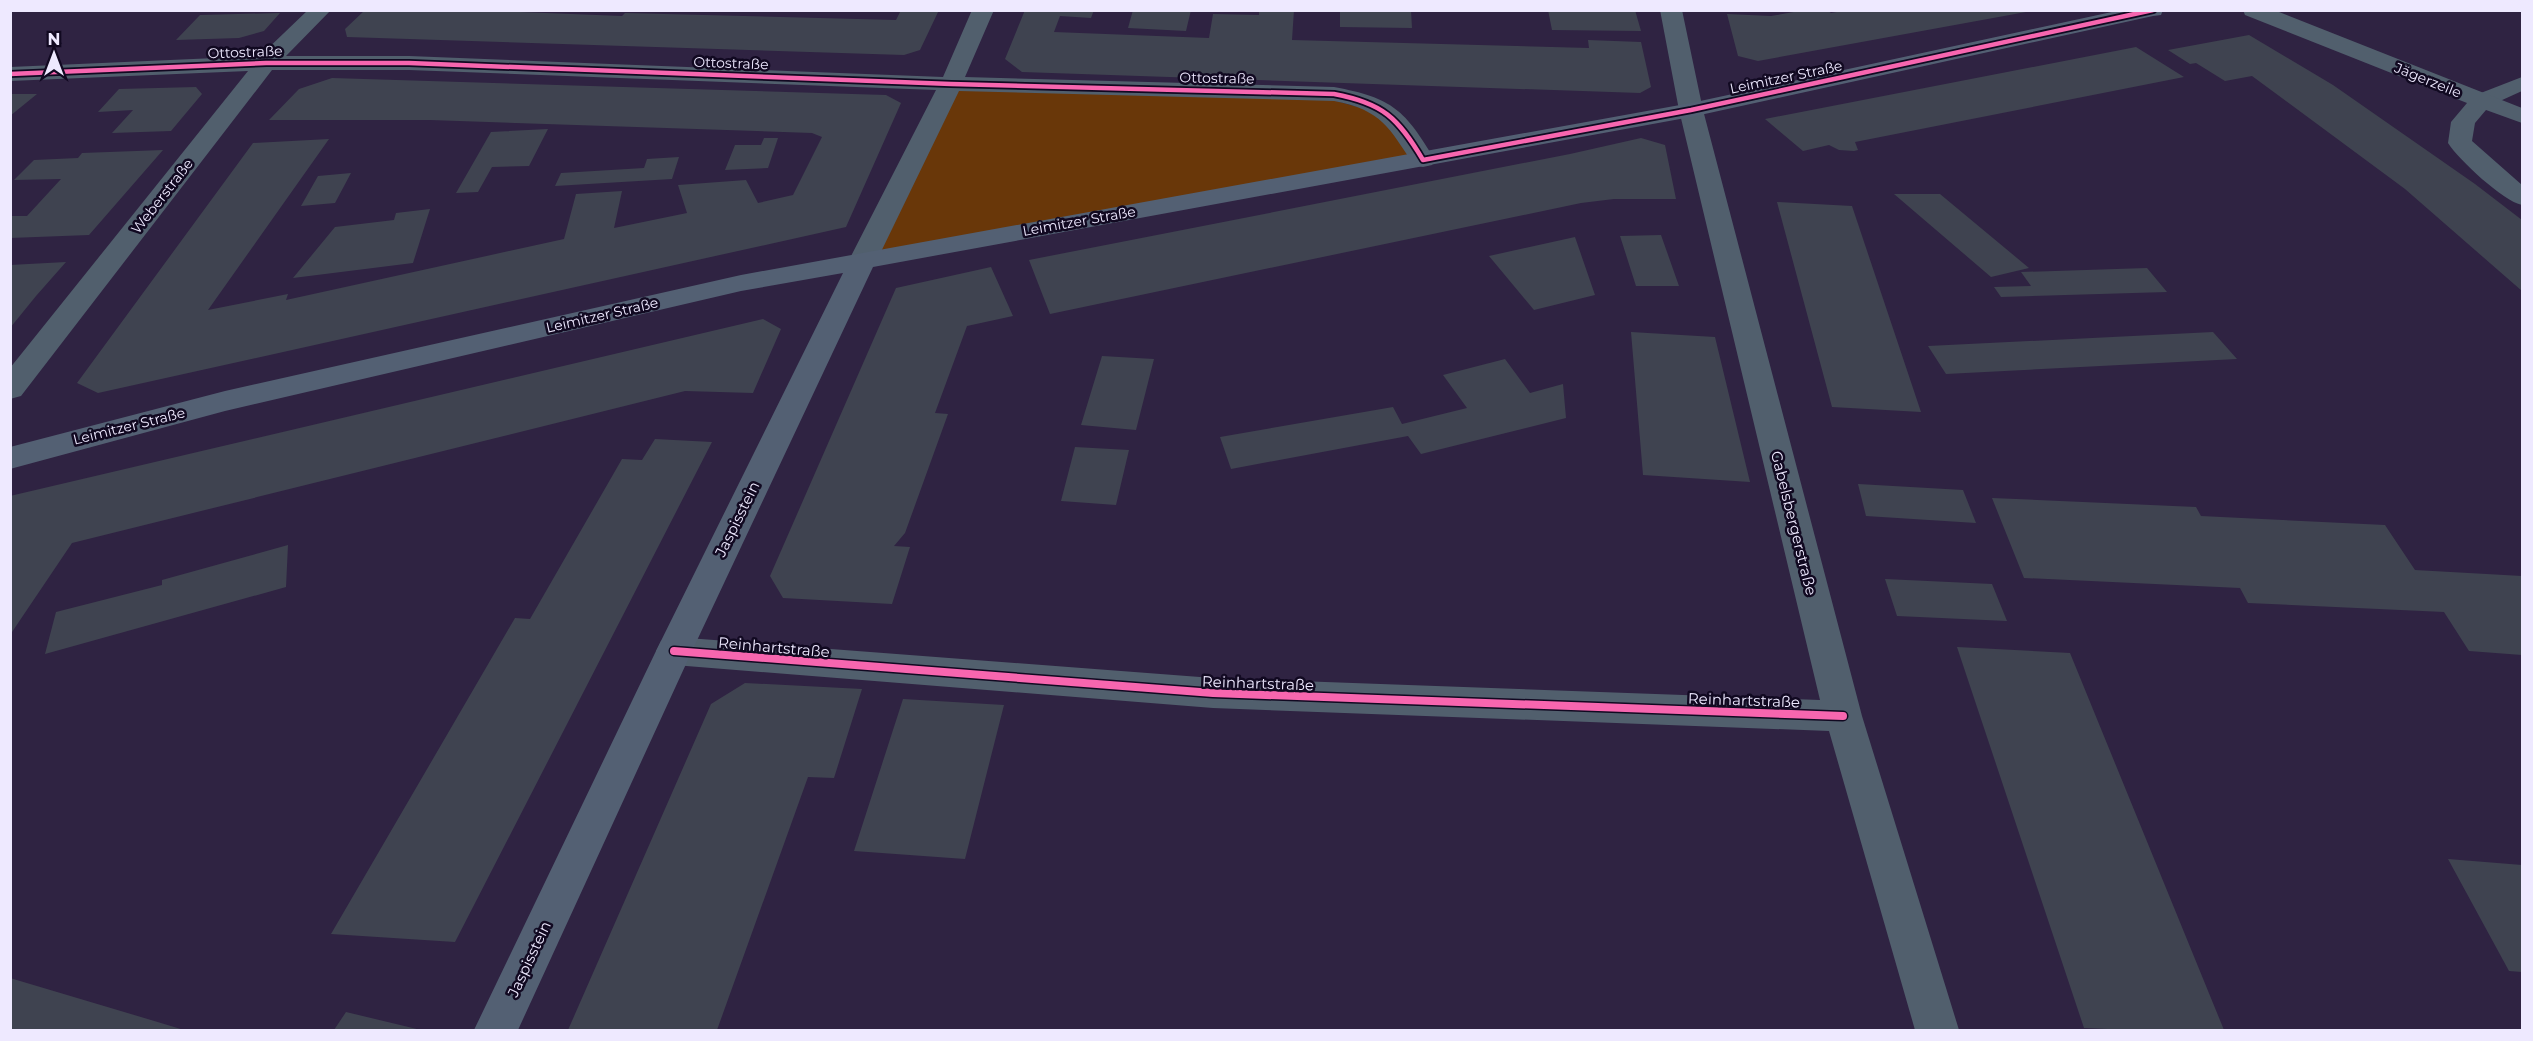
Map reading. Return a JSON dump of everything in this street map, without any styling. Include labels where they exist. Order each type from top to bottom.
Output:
[{"type":"street","name":"Weberstraße","points":[[10,389],[266,63],[321,10]]},
{"type":"street","name":"Jaspisstein","points":[[496,1030],[674,651],[863,260],[951,84],[983,10]]},
{"type":"street","name":"Gabelsbergerstraße","points":[[1671,10],[1691,110],[1843,716],[1937,1030]]},
{"type":"street","name":"Leimitzer Straße","points":[[10,458],[70,440],[248,396],[730,285],[1691,110],[2153,10]]},
{"type":"street","name":"Jägerzeile","points":[[2253,10],[2481,101],[2463,122],[2460,143],[2504,184],[2523,197]]},
{"type":"street","name":"Ottostraße","points":[[10,74],[266,63],[409,63],[951,84],[1313,93],[1354,97],[1384,108],[1395,117],[1423,159]]},
{"type":"street","points":[[2481,101],[2523,116]]},
{"type":"street","name":"Reinhartstraße","points":[[674,651],[1214,693],[1843,716]]},
{"type":"lane","points":[[2481,101],[2523,84]]},
{"type":"shaded area","points":[[954,86],[1311,94],[1365,109],[1400,129],[1417,157],[871,260]]},
{"type":"building","points":[[365,10],[470,10],[622,16],[625,13],[896,20],[901,10],[939,10],[920,50],[904,55],[347,37],[345,29]]},
{"type":"building","points":[[1025,10],[1094,10],[1091,18],[1060,16],[1054,32],[1209,38],[1213,14],[1259,15],[1259,10],[1294,10],[1292,40],[1589,48],[1588,40],[1641,42],[1651,87],[1640,93],[1022,72],[1005,59]]},
{"type":"building","points":[[1133,10],[1191,10],[1186,31],[1128,28]]},
{"type":"building","points":[[1340,10],[1411,10],[1412,28],[1340,27]]},
{"type":"building","points":[[1548,10],[1635,10],[1641,31],[1552,30]]},
{"type":"building","points":[[1805,10],[1827,10],[1831,13],[1848,10],[2026,12],[1758,61],[1738,56],[1727,14],[1771,16]]},
{"type":"building","points":[[280,13],[264,31],[239,38],[176,40],[200,15]]},
{"type":"building","points":[[2249,35],[2333,85],[2475,184],[2522,220],[2522,291],[2405,189],[2252,76],[2225,81],[2196,63],[2190,64],[2168,50]]},
{"type":"building","points":[[2136,47],[2184,77],[1855,142],[1858,150],[1854,151],[1839,150],[1829,145],[1803,151],[1765,119]]},
{"type":"building","points":[[332,78],[886,95],[901,103],[846,227],[98,393],[77,383],[253,143],[329,139],[208,310],[288,294],[286,300],[564,239],[576,194],[622,191],[614,228],[687,213],[678,185],[746,180],[758,203],[793,195],[822,137],[812,133],[430,120],[269,120],[299,89]]},
{"type":"building","points":[[196,87],[202,94],[171,131],[112,133],[133,110],[98,112],[119,89]]},
{"type":"building","points":[[10,94],[37,94],[10,116]]},
{"type":"building","points":[[548,129],[529,166],[492,167],[478,192],[456,193],[491,132]]},
{"type":"building","points":[[764,138],[778,138],[768,168],[725,170],[735,145],[761,145]]},
{"type":"building","points":[[1641,138],[1665,145],[1676,199],[1614,199],[1581,203],[1050,314],[1029,260],[1570,154]]},
{"type":"building","points":[[163,150],[89,235],[10,238],[10,216],[27,216],[61,179],[14,180],[34,160],[78,158],[82,153]]},
{"type":"building","points":[[679,157],[672,179],[555,186],[561,173],[644,168],[647,159]]},
{"type":"building","points":[[351,173],[335,203],[301,206],[318,176]]},
{"type":"building","points":[[1894,194],[1940,194],[2029,268],[1991,277]]},
{"type":"building","points":[[1777,202],[1852,206],[1921,412],[1832,407]]},
{"type":"building","points":[[430,209],[413,263],[293,278],[335,227],[394,220],[396,213]]},
{"type":"building","points":[[1661,235],[1679,286],[1636,286],[1620,236]]},
{"type":"building","points":[[1575,237],[1595,295],[1534,310],[1489,256]]},
{"type":"building","points":[[66,262],[36,296],[10,328],[10,265]]},
{"type":"building","points":[[991,267],[1013,316],[967,326],[935,413],[948,414],[905,533],[894,546],[910,547],[892,604],[783,598],[770,576],[896,288]]},
{"type":"building","points":[[2147,268],[2167,292],[2001,297],[1994,287],[2031,286],[2021,272]]},
{"type":"building","points":[[763,319],[781,329],[753,393],[685,391],[72,543],[10,635],[10,496]]},
{"type":"building","points":[[1631,332],[1715,337],[1750,482],[1643,475]]},
{"type":"building","points":[[2213,332],[2237,359],[1946,374],[1928,346]]},
{"type":"building","points":[[1102,356],[1154,359],[1136,430],[1081,425]]},
{"type":"building","points":[[1505,359],[1530,393],[1563,384],[1566,418],[1421,454],[1408,436],[1231,469],[1220,437],[1393,407],[1402,424],[1467,408],[1443,375]]},
{"type":"building","points":[[655,439],[712,442],[455,942],[331,934],[515,618],[530,619],[622,459],[642,460]]},
{"type":"building","points":[[1075,447],[1129,450],[1116,505],[1061,501]]},
{"type":"building","points":[[1858,484],[1963,490],[1976,523],[1866,516]]},
{"type":"building","points":[[1992,498],[2196,507],[2201,516],[2385,525],[2415,570],[2522,576],[2522,655],[2469,651],[2444,612],[2248,603],[2240,588],[2024,578]]},
{"type":"building","points":[[288,545],[286,587],[45,654],[56,612],[162,585],[162,580]]},
{"type":"building","points":[[1885,579],[1992,584],[2007,621],[1897,616]]},
{"type":"building","points":[[1957,647],[2070,653],[2224,1030],[2084,1028]]},
{"type":"building","points":[[745,683],[862,689],[834,778],[808,777],[717,1030],[568,1030],[711,704]]},
{"type":"building","points":[[903,699],[1004,705],[965,859],[854,851]]},
{"type":"building","points":[[2448,859],[2522,865],[2522,972],[2509,971]]},
{"type":"building","points":[[10,978],[151,1020],[184,1030],[10,1030]]},
{"type":"building","points":[[346,1012],[421,1030],[334,1030]]},
{"type":"cycle path","points":[[10,74],[266,63],[409,63],[951,84],[1334,94],[1367,101],[1389,113],[1406,132],[1423,160],[1691,110],[2153,10]]},
{"type":"cycle path","points":[[674,651],[1213,693],[1843,716]]}]
